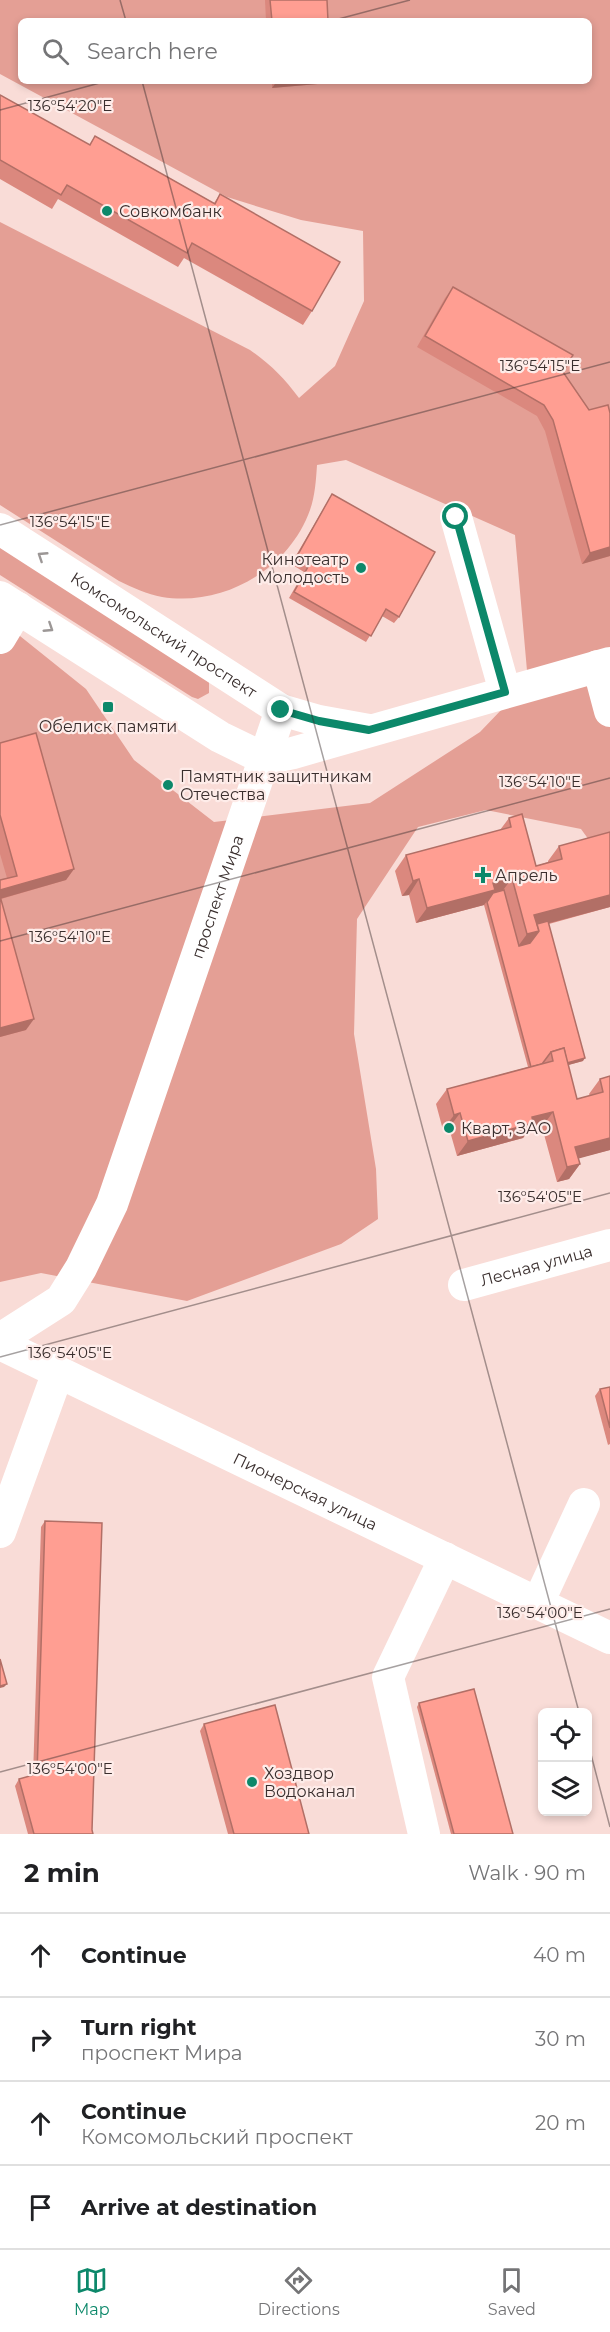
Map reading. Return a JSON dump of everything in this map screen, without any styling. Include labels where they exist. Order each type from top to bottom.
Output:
[{"type":"street","points":[[456,517],[505,692]]},
{"type":"street","name":"Комсомольский проспект","points":[[0,529],[281,710],[319,721],[369,730]]},
{"type":"street","points":[[0,638],[9,602],[220,737],[266,759],[604,664],[610,711]]},
{"type":"street","name":"проспект Мира","points":[[0,1342],[61,1300],[81,1268],[112,1204],[281,710]]},
{"type":"street","name":"Лесная улица","points":[[464,1285],[610,1245]]},
{"type":"street","name":"Пионерская улица","points":[[0,1342],[610,1638]]},
{"type":"street","points":[[0,1532],[58,1372]]},
{"type":"street","points":[[538,1603],[584,1504]]},
{"type":"street","points":[[424,1834],[388,1677],[445,1558]]},
{"type":"shaded area","points":[[0,0],[610,0],[610,869],[581,829],[486,810],[418,827],[357,919],[354,1034],[376,1169],[378,1219],[341,1244],[187,1301],[41,1273],[0,1282],[0,620],[86,689],[134,760],[214,822],[370,803],[480,732],[528,682],[515,535],[346,460],[317,465],[310,510],[287,550],[270,566],[231,589],[208,596],[185,599],[156,596],[119,581],[0,505],[0,222],[250,350],[276,372],[299,398],[335,366],[364,301],[363,231],[301,220],[227,197],[18,84],[592,84],[592,18],[18,18],[18,84],[0,74]]},
{"type":"shaded area","points":[[0,546],[209,681],[209,693],[198,699],[192,697],[0,575]]},
{"type":"building","points":[[270,0],[327,0],[328,18],[272,18]]},
{"type":"building","points":[[0,95],[90,145],[95,136],[215,204],[220,194],[340,262],[312,311],[192,243],[187,253],[67,185],[61,195],[0,160]]},
{"type":"building","points":[[453,287],[573,355],[563,372],[589,410],[608,405],[610,413],[610,547],[590,553],[553,420],[544,405],[425,336]]},
{"type":"building","name":"Кинотеатр Молодость","points":[[332,494],[435,552],[399,617],[386,609],[371,636],[294,592],[309,565],[296,558]]},
{"type":"building","points":[[36,733],[74,869],[0,890],[0,880],[17,876],[0,815],[0,743]]},
{"type":"building","points":[[522,814],[536,866],[562,859],[559,846],[610,832],[610,895],[534,915],[539,931],[527,934],[512,878],[493,883],[495,890],[427,908],[419,879],[413,881],[406,855],[511,827],[509,818]]},
{"type":"building","points":[[504,890],[519,946],[530,943],[539,931],[537,924],[548,921],[585,1058],[567,1063],[564,1048],[551,1052],[542,1064],[531,1067],[487,902],[493,893]]},
{"type":"building","points":[[0,896],[34,1019],[0,1028]]},
{"type":"building","points":[[564,1048],[577,1099],[603,1092],[600,1079],[610,1076],[610,1138],[575,1147],[580,1164],[567,1167],[553,1112],[532,1117],[533,1123],[468,1141],[460,1113],[454,1115],[447,1089],[553,1061],[551,1052]]},
{"type":"building","points":[[610,1387],[610,1428],[600,1389]]},
{"type":"building","points":[[45,1521],[102,1523],[93,1834],[34,1834],[19,1779],[37,1774]]},
{"type":"building","points":[[0,1659],[7,1684],[0,1686]]},
{"type":"building","points":[[474,1689],[513,1834],[454,1834],[419,1703]]},
{"type":"building","name":"Хоздвор Водоканал","points":[[275,1705],[309,1834],[234,1834],[204,1724]]},
{"type":"place","name":"Совкомбанк","points":[[107,211]]},
{"type":"place","name":"Кинотеатр Молодость","points":[[361,568]]},
{"type":"place","name":"Обелиск памяти","points":[[108,707]]},
{"type":"place","name":"Памятник защитникам Отечества","points":[[168,785]]},
{"type":"place","name":"Апрель","points":[[483,875]]},
{"type":"place","name":"Кварт, ЗАО","points":[[449,1128]]},
{"type":"place","name":"Хоздвор Водоканал","points":[[252,1782]]},
{"type":"route","points":[[281,710],[319,721],[369,730],[505,692],[456,517]]}]
